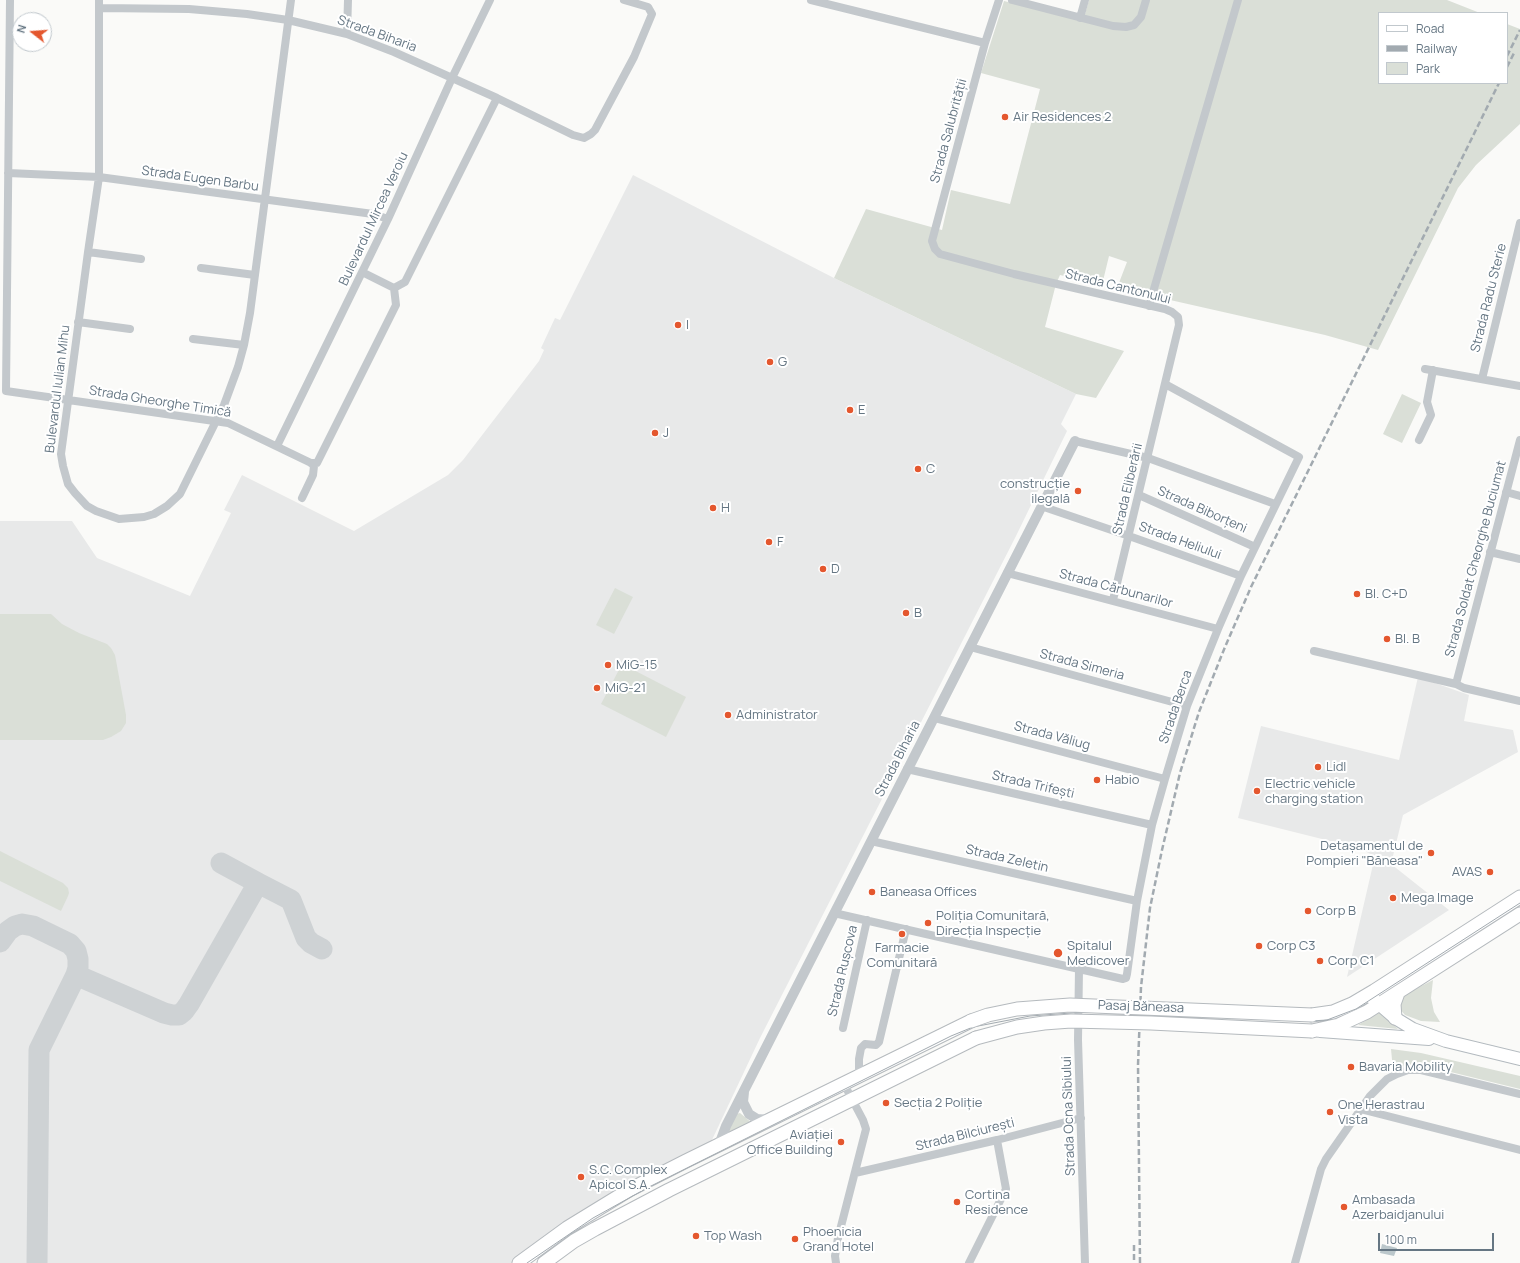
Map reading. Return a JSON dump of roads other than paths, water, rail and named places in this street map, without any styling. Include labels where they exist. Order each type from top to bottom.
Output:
[{"type":"main road","name":"Pasaj Băneasa","points":[[519,1263],[588,1214],[635,1187],[971,1021],[988,1015],[1017,1009],[1057,1005],[1122,1006],[1312,1015],[1333,1012],[1352,1004],[1520,897]]},
{"type":"main road","name":"Pasaj Băneasa","points":[[544,1263],[574,1241],[682,1183],[976,1038],[1017,1027],[1071,1021],[1151,1023],[1312,1031],[1332,1027],[1346,1023],[1379,1005],[1520,914]]},
{"type":"main road","points":[[1395,1018],[1394,1004],[1398,993]]},
{"type":"main road","points":[[1368,994],[1395,1018],[1414,1029],[1446,1041],[1520,1059]]},
{"type":"main road","points":[[1312,1031],[1446,1041]]},
{"type":"street","points":[[8,173],[10,0]]},
{"type":"street","name":"Bulevardul Iulian Mihu","points":[[99,4],[99,177],[61,454],[62,466],[68,484],[87,506],[96,511],[119,519],[144,518],[154,514],[167,506],[180,494],[216,422],[232,385],[244,345],[255,275],[291,0]]},
{"type":"street","points":[[347,34],[348,0]]},
{"type":"street","name":"Bulevardul Mircea Veroiu","points":[[277,446],[388,219],[452,78],[490,0]]},
{"type":"street","name":"Strada Biharia","points":[[99,4],[247,14],[288,20],[347,34],[394,52],[497,98],[573,135],[584,138],[595,130],[634,57],[652,14],[648,7],[624,0]]},
{"type":"street","points":[[811,0],[985,43]]},
{"type":"street","name":"Strada Salubrității","points":[[953,258],[940,254],[935,249],[932,242],[985,43],[999,0]]},
{"type":"street","points":[[1012,0],[1112,26],[1126,27],[1134,25],[1141,17],[1146,0]]},
{"type":"street","points":[[1080,18],[1085,0]]},
{"type":"street","points":[[1149,306],[1238,0]]},
{"type":"street","points":[[394,288],[405,282],[497,98]]},
{"type":"street","name":"Strada Eugen Barbu","points":[[8,173],[99,177],[373,214],[388,219]]},
{"type":"street","name":"Strada Gheorghe Timică","points":[[8,173],[6,391],[228,423],[310,463]]},
{"type":"street","name":"Strada Radu Sterie","points":[[1482,379],[1520,223]]},
{"type":"street","points":[[88,252],[141,259]]},
{"type":"street","name":"Strada Cantonului","points":[[953,258],[1172,312],[1178,317],[1179,325],[1165,384]]},
{"type":"street","points":[[201,268],[255,275]]},
{"type":"street","points":[[362,272],[394,288]]},
{"type":"street","points":[[310,463],[317,463],[396,305],[394,288]]},
{"type":"street","points":[[78,322],[130,329]]},
{"type":"street","points":[[193,339],[244,345]]},
{"type":"street","points":[[1419,440],[1432,416],[1427,402],[1429,370],[1520,386]]},
{"type":"street","name":"Strada Berca","points":[[1079,969],[1123,979],[1126,978],[1137,900],[1152,825],[1187,706],[1218,629],[1275,504],[1299,457],[1165,384]]},
{"type":"street","name":"Strada Eliberării","points":[[1113,600],[1165,384]]},
{"type":"street","name":"Strada Soldat Gheorghe Buciumat","points":[[1456,684],[1520,440]]},
{"type":"street","points":[[1075,441],[1148,458],[1275,504]]},
{"type":"street","name":"Strada Biharia","points":[[719,1145],[722,1133],[1075,441]]},
{"type":"street","points":[[302,498],[314,470],[314,466],[310,463]]},
{"type":"street","points":[[1506,492],[1520,496]]},
{"type":"street","name":"Strada Biborțeni","points":[[1139,494],[1255,547]]},
{"type":"street","name":"Strada Heliului","points":[[1042,506],[1242,576]]},
{"type":"street","points":[[1490,552],[1520,559]]},
{"type":"street","name":"Strada Cărbunarilor","points":[[1007,573],[1218,629]]},
{"type":"street","name":"Strada Simeria","points":[[970,647],[1187,706]]},
{"type":"street","points":[[1314,651],[1456,684],[1464,688],[1520,701]]},
{"type":"street","name":"Strada Văliug","points":[[934,718],[1165,779]]},
{"type":"street","name":"Strada Trifești","points":[[907,769],[1152,825]]},
{"type":"street","name":"Strada Zeletin","points":[[871,841],[1137,900]]},
{"type":"street","points":[[834,912],[1079,969]]},
{"type":"street","name":"Strada Rușcova","points":[[843,1028],[867,920]]},
{"type":"street","points":[[859,1076],[859,1059],[861,1048],[865,1044],[876,1045],[879,1042],[906,929]]},
{"type":"street","name":"Strada Ocna Sibiului","points":[[1079,969],[1078,1040],[1085,1263]]},
{"type":"street","points":[[1295,1263],[1321,1169],[1326,1159],[1379,1085],[1396,1074],[1408,1070],[1421,1070],[1520,1094]]},
{"type":"street","points":[[836,1263],[835,1256],[838,1238],[866,1129],[863,1120],[844,1084]]},
{"type":"street","name":"Strada Biharia","points":[[745,1088],[743,1102],[746,1111],[757,1119],[770,1120]]},
{"type":"street","points":[[1360,1110],[1520,1150]]},
{"type":"street","name":"Strada Bilciurești","points":[[855,1173],[997,1140],[1081,1118]]},
{"type":"street","points":[[969,1263],[1006,1189],[997,1140]]},
{"type":"tram line","points":[[527,1263],[593,1218],[649,1187],[951,1036],[973,1027],[1030,1016],[1085,1012],[1311,1021],[1327,1020],[1356,1009],[1520,903]]},
{"type":"railway","points":[[1508,54],[1520,30]]},
{"type":"railway","points":[[1508,65],[1514,53]]},
{"type":"railway","points":[[1140,1263],[1138,1065],[1141,987],[1150,908],[1180,773],[1199,712],[1251,587],[1499,84]]},
{"type":"railway","points":[[1134,1245],[1134,1263]]},
{"type":"place","name":"Air Residences 2","points":[[1005,117]]},
{"type":"place","name":"I","points":[[678,325]]},
{"type":"place","name":"G","points":[[770,362]]},
{"type":"place","name":"E","points":[[850,410]]},
{"type":"place","name":"J","points":[[655,433]]},
{"type":"place","name":"C","points":[[918,469]]},
{"type":"place","name":"construcție ilegală","points":[[1078,491]]},
{"type":"place","name":"H","points":[[713,508]]},
{"type":"place","name":"F","points":[[769,542]]},
{"type":"place","name":"D","points":[[823,569]]},
{"type":"place","name":"Bl. C+D","points":[[1357,594]]},
{"type":"place","name":"B","points":[[906,613]]},
{"type":"place","name":"Bl. B","points":[[1387,639]]},
{"type":"place","name":"MiG-15","points":[[608,665]]},
{"type":"place","name":"MiG-21","points":[[597,688]]},
{"type":"place","name":"Administrator","points":[[728,715]]},
{"type":"place","name":"Lidl","points":[[1318,767]]},
{"type":"place","name":"Habio","points":[[1097,780]]},
{"type":"place","name":"Electric vehicle charging station","points":[[1257,791]]},
{"type":"place","name":"Detașamentul de Pompieri \"Băneasa\"","points":[[1431,853]]},
{"type":"place","name":"AVAS","points":[[1490,872]]},
{"type":"place","name":"Baneasa Offices","points":[[872,892]]},
{"type":"place","name":"Mega Image","points":[[1393,898]]},
{"type":"place","name":"Corp B","points":[[1308,911]]},
{"type":"place","name":"Poliția Comunitară, Direcția Inspecție","points":[[928,923]]},
{"type":"place","name":"Farmacie Comunitară","points":[[902,934]]},
{"type":"place","name":"Corp C3","points":[[1259,946]]},
{"type":"place","name":"Spitalul Medicover","points":[[1058,953]]},
{"type":"place","name":"Corp C1","points":[[1320,961]]},
{"type":"place","name":"Bavaria Mobility","points":[[1351,1067]]},
{"type":"place","name":"Secția 2 Poliție","points":[[886,1103]]},
{"type":"place","name":"One Herastrau Vista","points":[[1330,1112]]},
{"type":"place","name":"Aviației Office Building","points":[[841,1142]]},
{"type":"place","name":"S.C. Complex Apicol S.A.","points":[[581,1177]]},
{"type":"place","name":"Cortina Residence","points":[[957,1202]]},
{"type":"place","name":"Ambasada Azerbaidjanului","points":[[1344,1207]]},
{"type":"place","name":"Top Wash","points":[[696,1236]]},
{"type":"place","name":"Phoenicia Grand Hotel","points":[[795,1239]]}]
